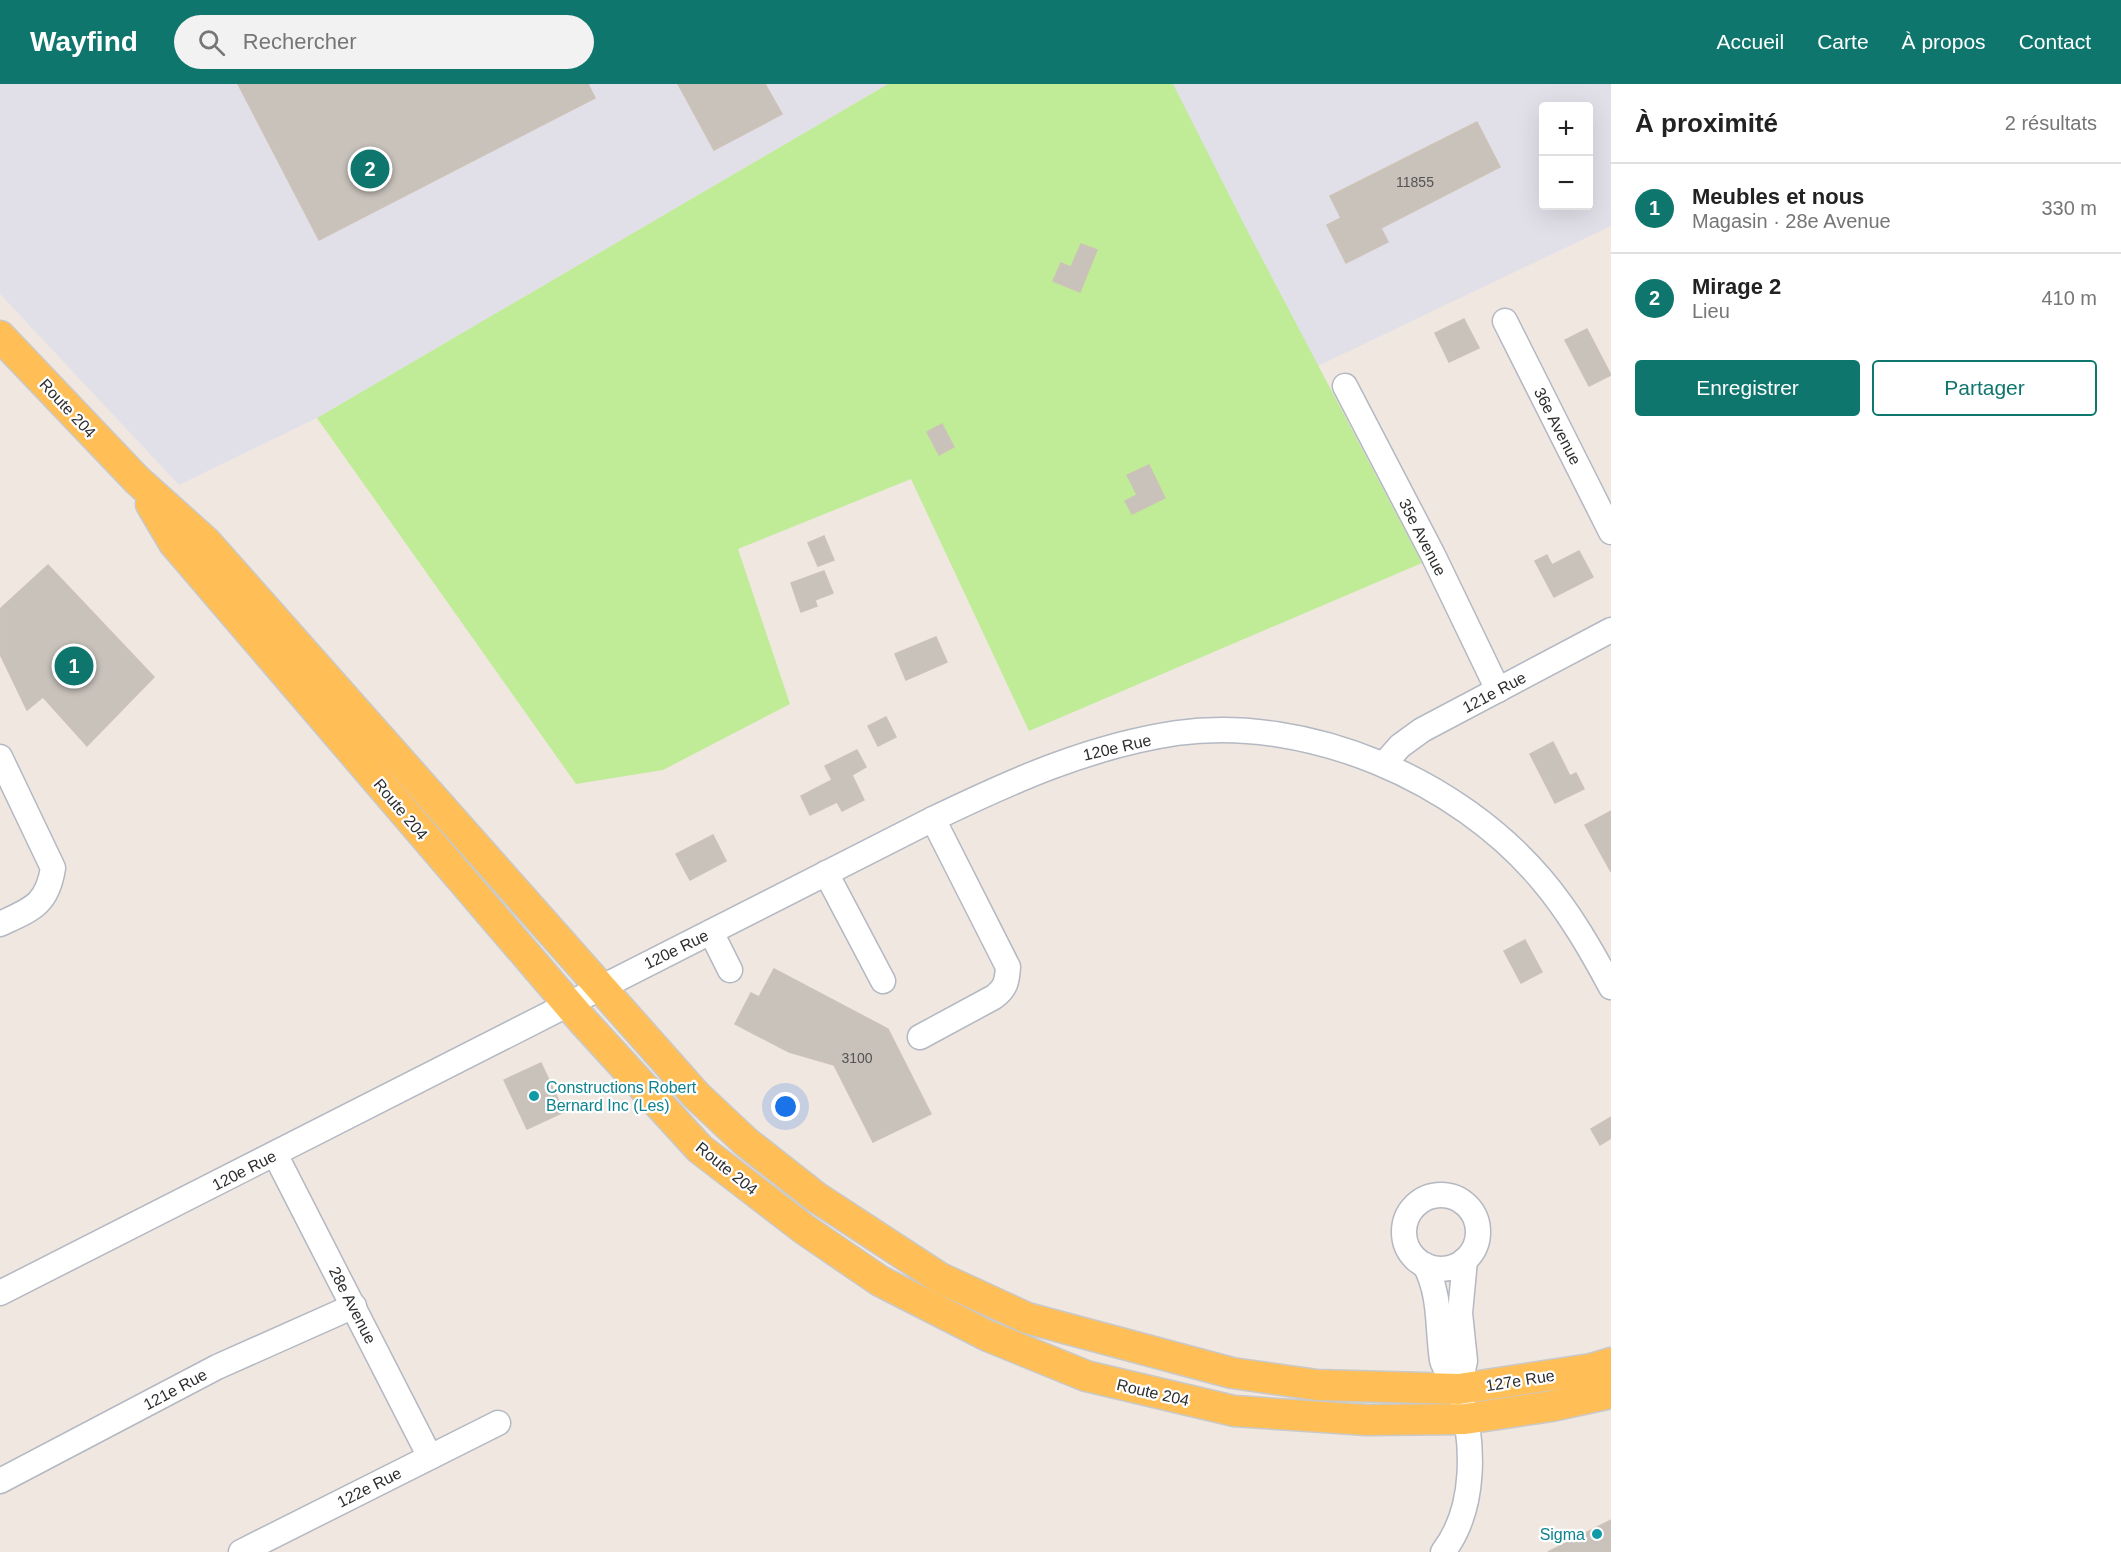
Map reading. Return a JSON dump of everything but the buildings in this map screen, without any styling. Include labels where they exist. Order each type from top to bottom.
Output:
[{"type":"main road","name":"Route 204","points":[[0,336],[137,480],[214,551],[696,1095],[746,1142],[816,1197],[951,1283],[1027,1318],[1232,1373],[1317,1385],[1460,1389]]},
{"type":"main road","name":"Route 204","points":[[137,480],[174,543],[570,1002],[582,1020],[700,1149],[804,1229],[880,1281],[988,1336],[1086,1376],[1234,1411],[1367,1420],[1465,1419]]},
{"type":"main road","name":"127e Rue","points":[[1460,1389],[1570,1372],[1611,1363]]},
{"type":"main road","name":"127e Rue","points":[[1465,1419],[1552,1406],[1611,1393]]},
{"type":"street","name":"36e Avenue","points":[[1505,321],[1611,532]]},
{"type":"street","name":"35e Avenue","points":[[1345,386],[1433,555],[1498,690]]},
{"type":"street","name":"121e Rue","points":[[1384,764],[1400,746],[1422,730],[1611,630]]},
{"type":"street","name":"120e Rue","points":[[0,1293],[933,819],[996,788],[1069,758],[1122,744],[1179,733],[1232,731],[1285,736],[1384,764]]},
{"type":"street","points":[[0,757],[53,868],[50,886],[41,902],[0,924]]},
{"type":"street","points":[[1384,764],[1440,793],[1518,856],[1542,879],[1573,921],[1611,987]]},
{"type":"street","points":[[920,1037],[1003,990],[1008,966],[933,819]]},
{"type":"street","points":[[826,873],[883,981]]},
{"type":"street","points":[[711,932],[730,970]]},
{"type":"street","name":"28e Avenue","points":[[275,1154],[430,1457]]},
{"type":"street","points":[[1443,1552],[1459,1521],[1470,1480],[1470,1447],[1460,1389],[1465,1362],[1460,1313],[1465,1260],[1477,1242],[1478,1231],[1472,1210],[1454,1197],[1432,1196],[1413,1208],[1405,1228],[1409,1250],[1425,1264],[1436,1294],[1442,1362],[1460,1389]]},
{"type":"street","points":[[1425,1264],[1446,1268],[1465,1260]]},
{"type":"street","name":"121e Rue","points":[[0,1481],[218,1367],[354,1306]]},
{"type":"street","name":"122e Rue","points":[[241,1552],[498,1423]]},
{"type":"shaded area","points":[[0,84],[888,84],[317,418],[179,485],[0,294]]},
{"type":"shaded area","points":[[1169,84],[1611,84],[1611,226],[1318,366]]},
{"type":"green space","points":[[888,84],[1173,84],[1422,563],[1029,731],[911,479],[738,549],[790,704],[663,770],[576,784],[317,418]]},
{"type":"place","name":"Mirage 2","points":[[370,169]]},
{"type":"place","name":"Meubles et nous","points":[[74,666]]},
{"type":"place","name":"Constructions Robert Bernard Inc (Les)","points":[[534,1096]]},
{"type":"place","name":"Sigma","points":[[1597,1534]]}]
